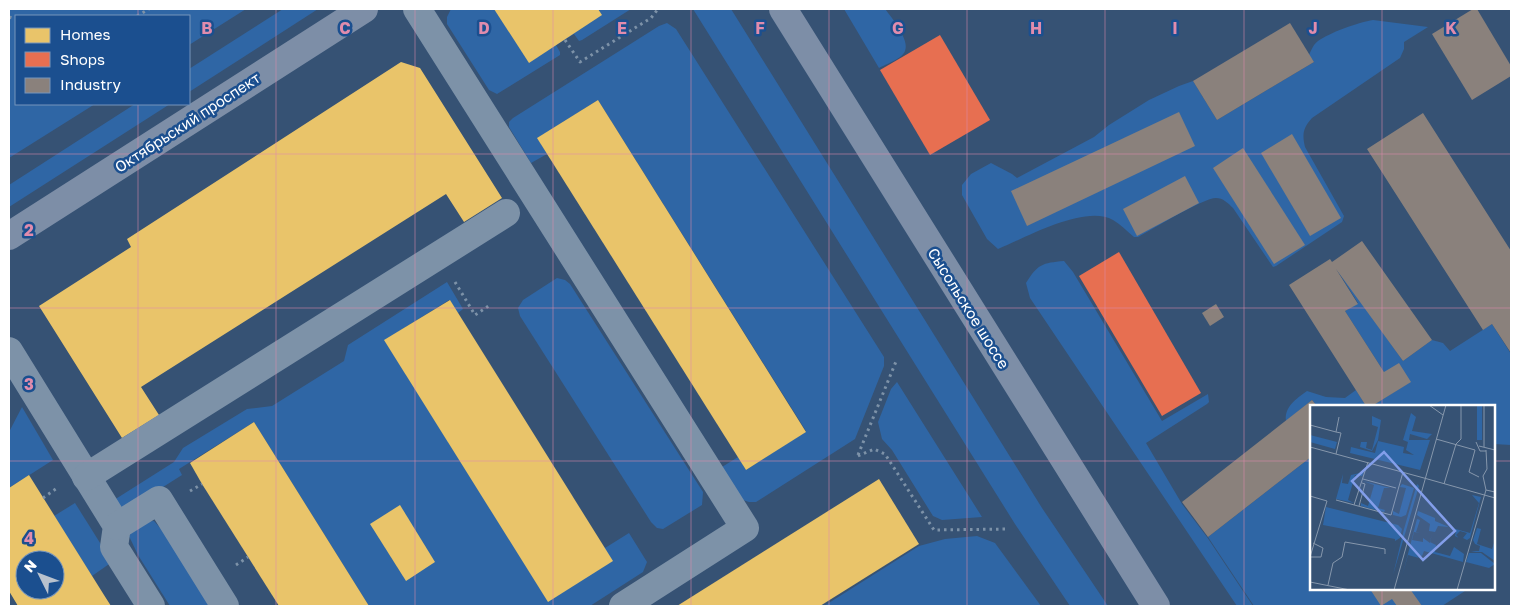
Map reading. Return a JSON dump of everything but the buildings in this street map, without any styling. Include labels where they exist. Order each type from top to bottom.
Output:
[{"type":"main road","name":"Октябрьский проспект","points":[[9,236],[364,9]]},
{"type":"main road","name":"Сысольское шоссе","points":[[783,9],[1156,606]]},
{"type":"lane","points":[[418,9],[745,528],[623,606]]},
{"type":"lane","points":[[86,477],[506,213]]},
{"type":"lane","points":[[9,351],[116,526],[114,547],[151,606]]},
{"type":"lane","points":[[116,526],[158,500],[225,606]]},
{"type":"path","points":[[565,40],[580,62],[650,18],[658,9]]},
{"type":"path","points":[[470,306],[475,315],[490,305]]},
{"type":"path","points":[[897,359],[858,456],[874,449],[885,454],[934,530],[1009,529]]},
{"type":"shaded area","points":[[9,9],[246,9],[190,44],[190,15],[15,15],[15,105],[93,105],[9,158]]},
{"type":"shaded area","points":[[283,9],[318,9],[190,91],[190,68]]},
{"type":"shaded area","points":[[451,9],[631,9],[582,40],[579,41],[574,34],[556,45],[560,55],[497,94],[489,90],[447,24],[447,17]]},
{"type":"shaded area","points":[[693,9],[731,9],[1042,508],[1108,606],[1070,606],[1015,524]]},
{"type":"shaded area","points":[[844,9],[885,9],[903,35],[906,46],[903,54],[879,68]]},
{"type":"shaded area","points":[[1373,20],[1428,27],[1404,42],[1404,49],[1400,58],[1312,118],[1305,128],[1305,147],[1344,216],[1342,222],[1276,266],[1273,267],[1233,208],[1219,198],[1200,203],[1138,237],[1134,237],[1113,220],[1101,216],[1087,216],[1055,224],[998,249],[987,239],[962,195],[962,185],[971,174],[991,163],[1017,178],[1094,137],[1109,125],[1149,100],[1193,81],[1217,120],[1314,62],[1309,55],[1318,41],[1344,28]]},
{"type":"shaded area","points":[[667,23],[676,29],[884,357],[884,366],[855,439],[756,502],[743,500],[722,467],[738,457],[746,470],[806,431],[598,100],[538,138],[547,154],[531,163],[509,127],[509,122],[513,118],[659,26]]},
{"type":"shaded area","points":[[133,105],[168,105],[9,207],[9,185]]},
{"type":"shaded area","points":[[1064,261],[1073,272],[1162,421],[1208,394],[1209,402],[1207,404],[1146,443],[1182,504],[1207,537],[1253,606],[1237,606],[1030,298],[1026,283],[1037,268],[1045,264]]},
{"type":"shaded area","points":[[1332,262],[1403,361],[1432,340],[1443,343],[1450,351],[1492,324],[1511,354],[1511,445],[1495,444],[1495,405],[1374,405],[1410,382],[1384,372],[1345,311],[1358,303]]},
{"type":"shaded area","points":[[557,278],[565,280],[570,284],[703,492],[702,505],[663,529],[657,528],[651,522],[520,316],[518,308],[523,300]]},
{"type":"shaded area","points":[[447,282],[463,309],[458,313],[449,300],[385,340],[605,548],[629,533],[647,562],[643,572],[590,606],[369,606],[254,422],[179,469],[182,475],[122,513],[114,500],[174,462],[183,448],[247,409],[272,406],[344,361],[348,345]]},
{"type":"shaded area","points":[[897,382],[982,517],[942,520],[933,516],[892,450],[882,439],[878,422],[891,389]]},
{"type":"shaded area","points":[[1356,390],[1365,405],[1316,405],[1312,400],[1286,421],[1289,407],[1307,391],[1326,397],[1345,398]]},
{"type":"shaded area","points":[[22,407],[53,460],[9,488],[9,432]]},
{"type":"shaded area","points":[[1310,458],[1310,590],[1466,590],[1442,606],[1254,606],[1208,537]]},
{"type":"shaded area","points":[[75,503],[112,562],[92,576],[54,516]]},
{"type":"shaded area","points":[[154,521],[167,536],[210,606],[170,606],[138,555],[129,536],[138,522]]},
{"type":"shaded area","points":[[977,536],[995,543],[1041,606],[824,606],[919,546],[945,539]]}]
